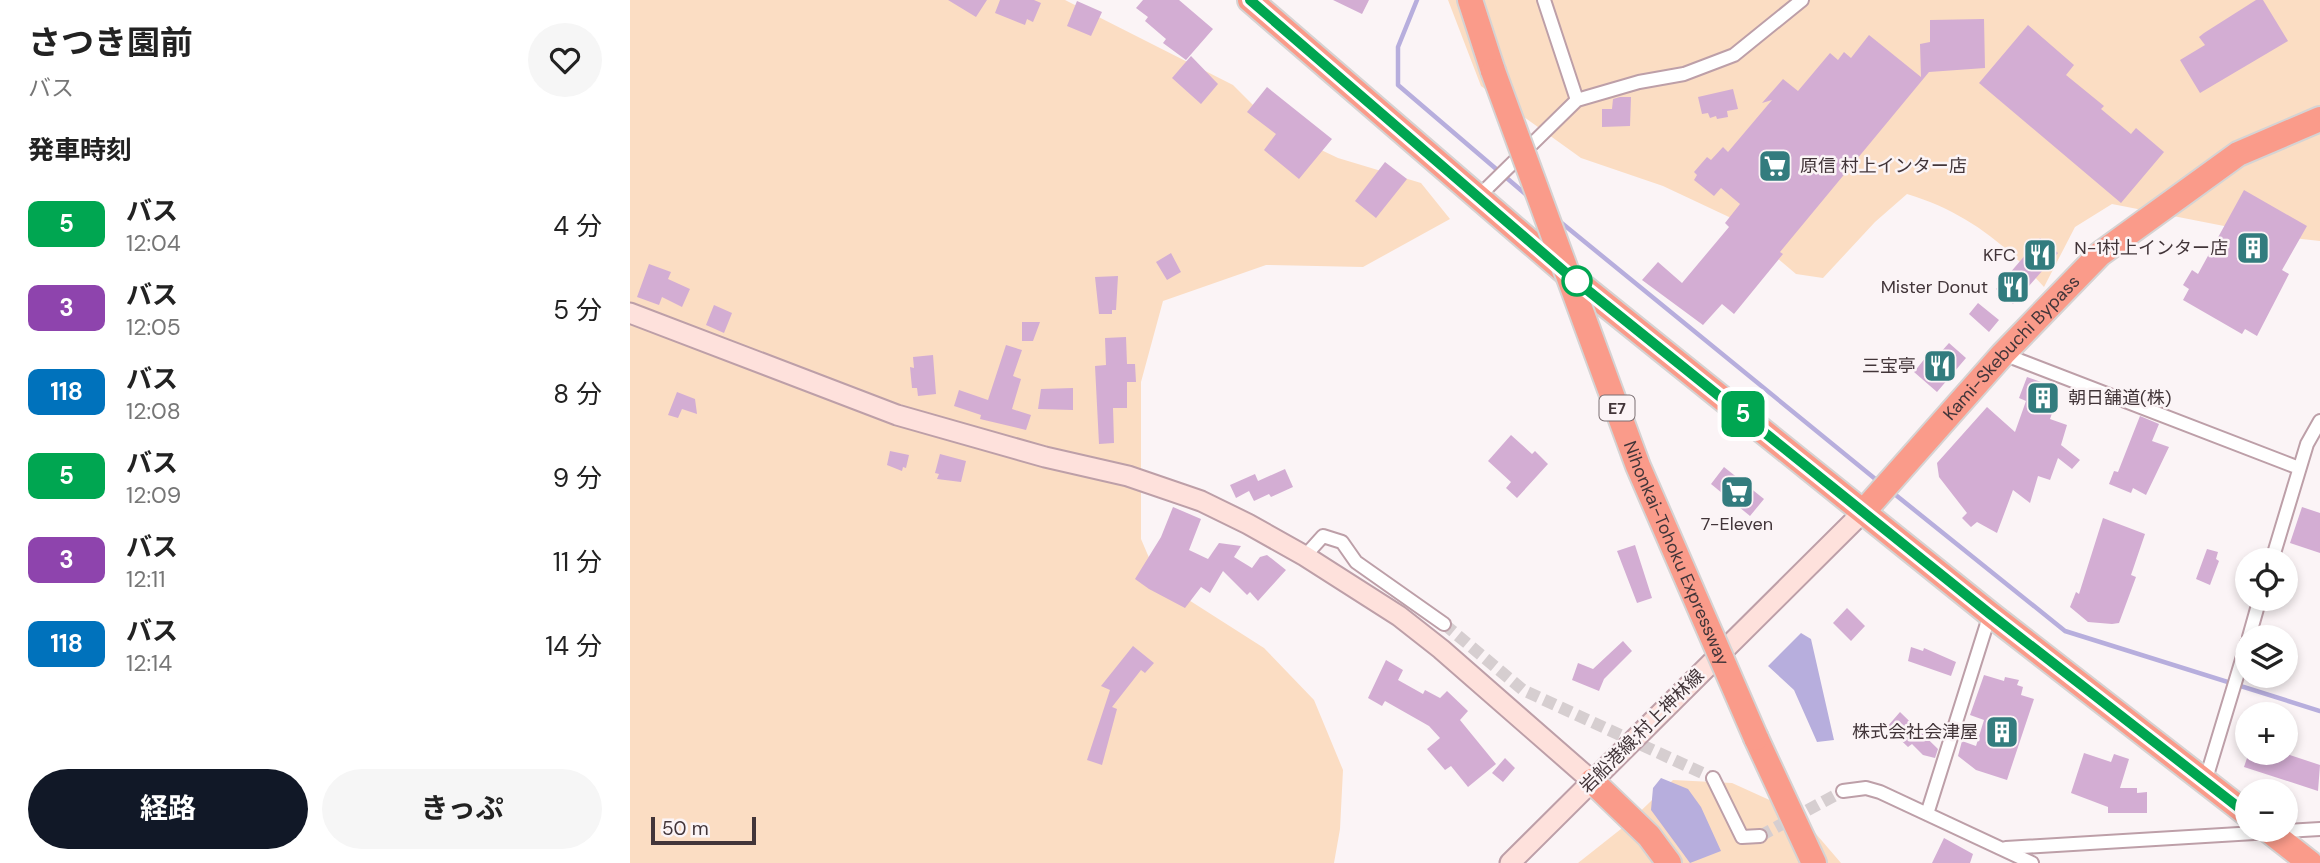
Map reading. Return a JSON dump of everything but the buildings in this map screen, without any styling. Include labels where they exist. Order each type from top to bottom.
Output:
[{"type":"highway","points":[[1250,0],[1565,272],[1878,495],[1990,614],[2235,805]]},
{"type":"highway","name":"Nihonkai-Tohoku Expressway","points":[[1470,0],[1493,71],[1639,466],[1756,738],[1814,863]]},
{"type":"highway","name":"Kami-Skebuchi Bypass","points":[[1878,495],[2003,354],[2100,254],[2238,154],[2320,119]]},
{"type":"highway","points":[[1592,781],[1654,863]]},
{"type":"highway","points":[[1592,781],[1649,836],[1669,863]]},
{"type":"highway","points":[[2283,842],[2310,863]]},
{"type":"street","points":[[1544,0],[1577,100]]},
{"type":"street","points":[[1479,196],[1577,100],[1639,82],[1684,74],[1734,55],[1802,0]]},
{"type":"street","points":[[630,313],[897,415],[1171,489],[1248,524],[1305,556],[1399,616],[1441,649],[1592,781]]},
{"type":"street","points":[[2003,354],[2299,468]]},
{"type":"street","points":[[2276,548],[2307,444],[2320,421]]},
{"type":"street","name":"岩船港線;村上神林線","points":[[1510,863],[1878,495]]},
{"type":"street","points":[[1305,556],[1323,536],[1342,542],[1356,562],[1444,624]]},
{"type":"street","points":[[1927,814],[1990,614]]},
{"type":"street","points":[[2206,782],[2235,684]]},
{"type":"street","points":[[1713,778],[1742,837],[1760,836]]},
{"type":"street","points":[[1843,791],[1866,788],[2006,848],[2032,863]]},
{"type":"street","points":[[2298,829],[2320,829]]},
{"type":"street","points":[[2006,848],[2235,832]]},
{"type":"shaded area","points":[[630,0],[1065,0],[1233,85],[1277,129],[1338,158],[1421,183],[1450,219],[1363,267],[1266,265],[1163,301],[1141,382],[1141,539],[1159,581],[1264,648],[1314,700],[1343,770],[1340,829],[1334,863],[630,863]]},
{"type":"shaded area","points":[[1448,0],[2320,0],[2320,241],[2275,236],[2112,204],[2075,227],[2044,287],[2014,256],[1982,230],[1947,210],[1907,194],[1875,222],[1823,278],[1796,274],[1729,217],[1663,186],[1581,158],[1481,86]]},
{"type":"shaded area","points":[[1801,633],[1811,639],[1834,740],[1817,742],[1794,690],[1768,666]]},
{"type":"shaded area","points":[[1661,778],[1688,789],[1701,807],[1721,851],[1690,863],[1651,810],[1653,788]]},
{"type":"shaded area","points":[[1673,780],[1732,783],[1798,813],[1841,863],[1578,863],[1626,825]]},
{"type":"waterway","points":[[1417,0],[1398,47],[1398,85],[1529,197]]},
{"type":"waterway","points":[[1558,220],[1879,482]]},
{"type":"waterway","points":[[1892,492],[2065,631],[2320,711]]},
{"type":"tunnel","points":[[1444,624],[1523,690],[1713,778]]},
{"type":"tunnel","points":[[1760,836],[1843,791]]},
{"type":"bus line","name":"5","points":[[1250,0],[1316,54],[1565,272],[1990,614],[2235,805]]},
{"type":"place","name":"原信 村上インター店","points":[[1775,166]]},
{"type":"place","name":"N-1村上インター店","points":[[2253,248]]},
{"type":"place","name":"KFC","points":[[2040,255]]},
{"type":"place","name":"Mister Donut","points":[[2013,287]]},
{"type":"place","name":"三宝亭","points":[[1940,366]]},
{"type":"place","name":"朝日舗道(株)","points":[[2043,398]]},
{"type":"place","name":"7-Eleven","points":[[1737,492]]},
{"type":"place","name":"株式会社会津屋","points":[[2002,732]]}]
